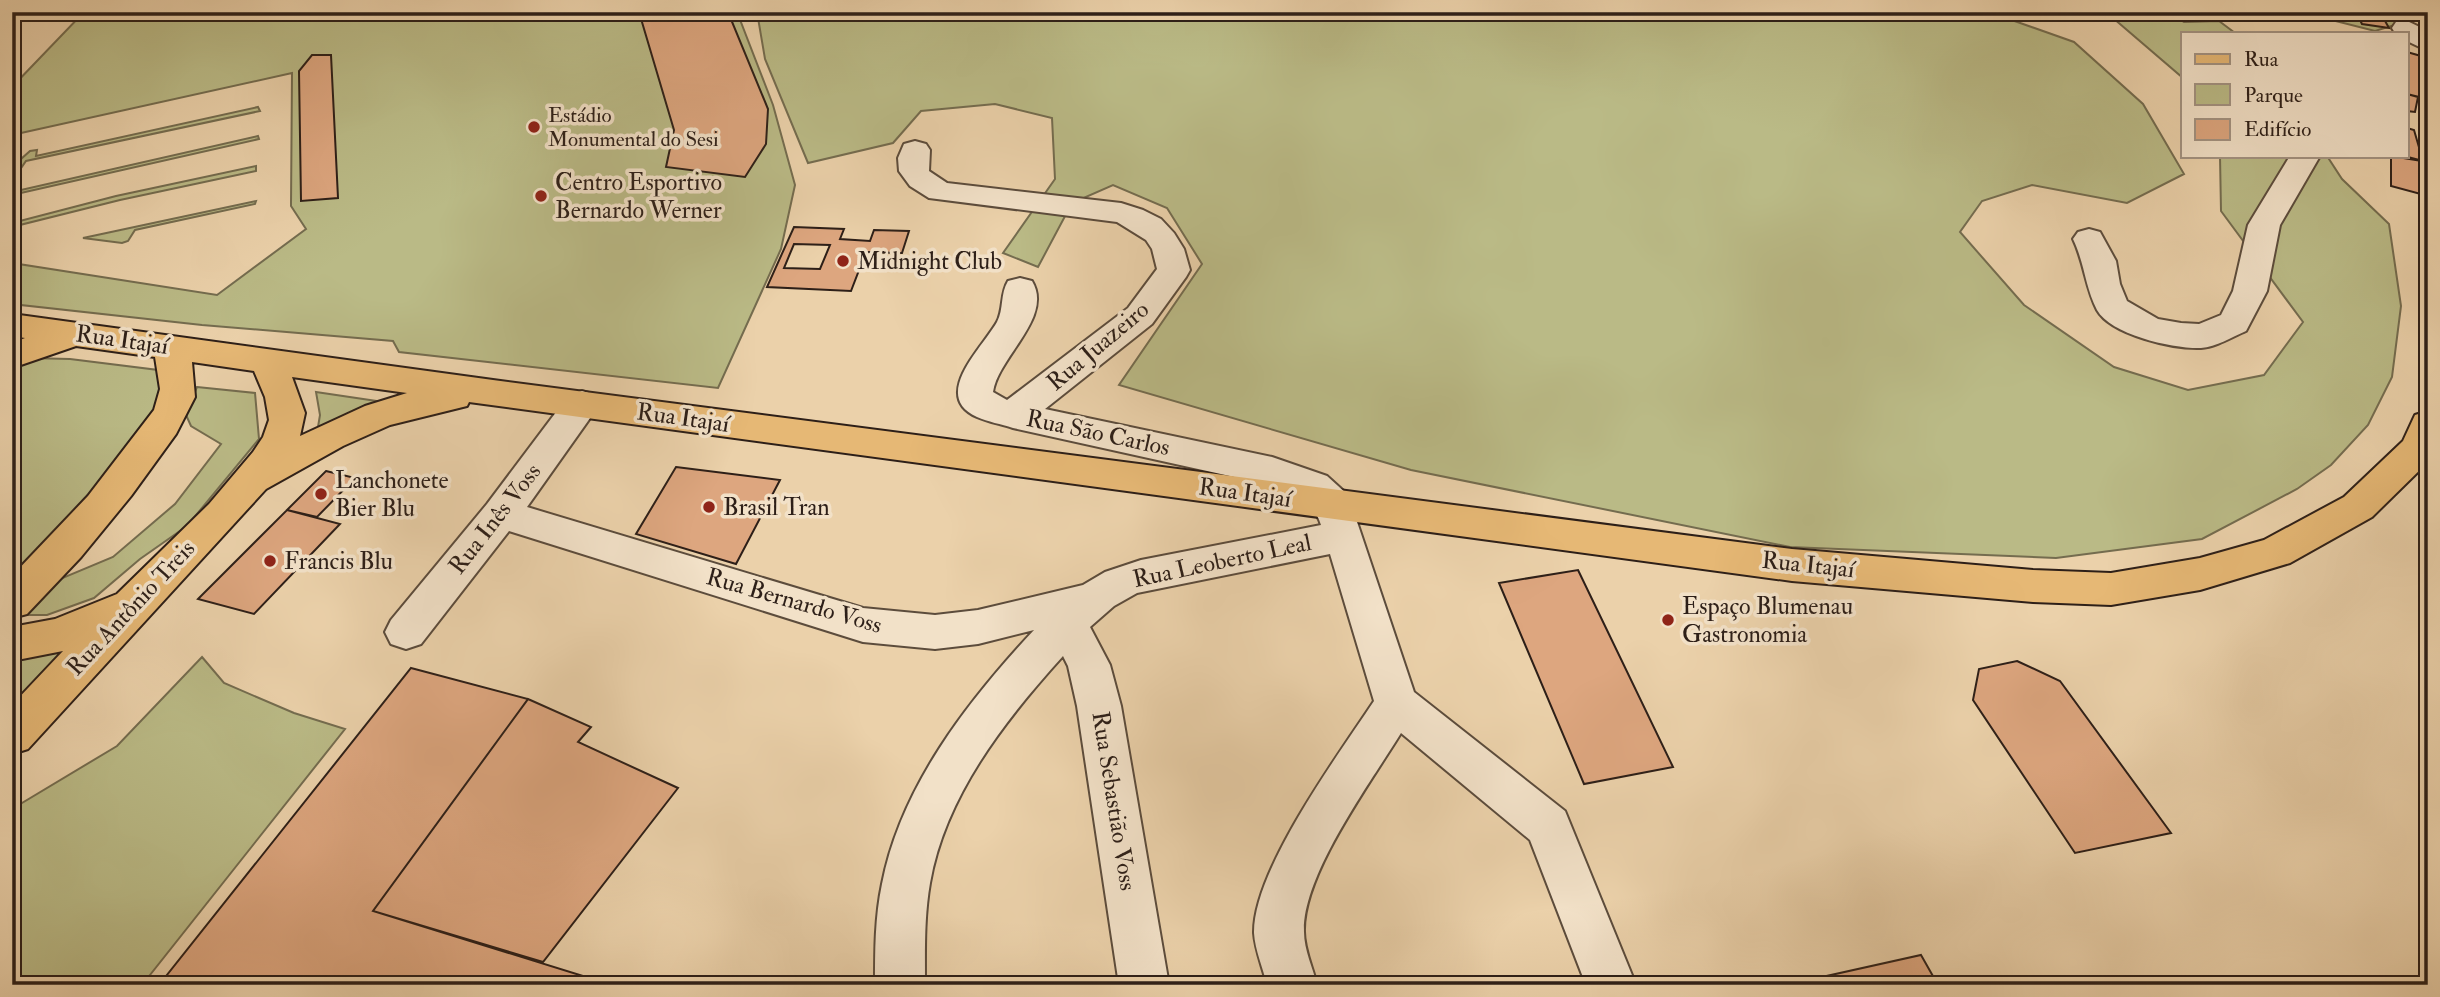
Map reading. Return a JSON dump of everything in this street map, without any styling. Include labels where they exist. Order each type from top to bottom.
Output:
[{"type":"main road","name":"Rua Itajaí","points":[[12,325],[582,404],[1338,521],[2033,586],[2111,589],[2200,574],[2276,552],[2358,507],[2419,448],[2428,424]]},
{"type":"main road","points":[[12,356],[75,333]]},
{"type":"main road","points":[[12,601],[41,574],[137,461],[169,415],[175,405],[180,382],[170,347]]},
{"type":"main road","name":"Rua Antônio Treis","points":[[12,735],[134,603],[252,483],[281,440],[288,419],[283,399],[266,360]]},
{"type":"main road","name":"Rua Antônio Treis","points":[[252,483],[314,443],[363,419],[422,401],[493,393]]},
{"type":"main road","points":[[12,644],[60,635],[134,603]]},
{"type":"street","name":"Rua Juazeiro","points":[[915,150],[911,163],[918,179],[940,191],[1121,213],[1139,218],[1163,240],[1172,256],[1174,270],[1140,316],[1013,415]]},
{"type":"street","points":[[2089,239],[2100,261],[2103,284],[2113,308],[2148,328],[2181,335],[2203,336],[2234,323],[2250,291],[2264,225],[2304,158]]},
{"type":"street","name":"Rua São Carlos","points":[[1020,289],[1022,305],[1015,322],[975,383],[975,396],[987,407],[1013,415],[1272,471],[1313,486],[1338,521]]},
{"type":"street","name":"Rua Inês Voss","points":[[406,632],[501,514],[582,404]]},
{"type":"street","name":"Rua Bernardo Voss","points":[[501,514],[863,625],[936,632],[1079,611]]},
{"type":"street","points":[[1338,521],[1396,703],[1548,826],[1611,985]]},
{"type":"street","name":"Rua Leoberto Leal","points":[[900,985],[900,931],[909,869],[926,821],[968,740],[1012,681],[1079,611],[1120,582],[1239,554],[1338,521]]},
{"type":"street","name":"Rua Sebastião Voss","points":[[1079,611],[1099,706],[1144,985]]},
{"type":"street","points":[[1292,985],[1279,930],[1287,891],[1302,856],[1396,703]]},
{"type":"green space","name":"Centro Esportivo Bernardo Werner","points":[[84,12],[737,12],[773,105],[795,185],[781,249],[718,388],[399,352],[393,341],[202,325],[12,304],[12,263],[217,295],[306,229],[291,206],[292,73],[12,135],[12,87]]},
{"type":"green space","points":[[757,12],[1989,12],[2074,42],[2143,104],[2184,174],[2127,203],[2032,185],[1982,201],[1960,232],[2024,305],[2114,367],[2188,390],[2264,375],[2303,322],[2221,211],[2220,158],[2328,158],[2342,179],[2389,224],[2401,306],[2392,377],[2368,425],[2331,465],[2297,489],[2202,539],[2056,558],[1790,547],[1411,470],[1119,385],[1202,264],[1167,208],[1113,185],[1072,203],[1038,267],[1003,253],[1055,179],[1052,118],[995,104],[921,111],[893,143],[808,163],[765,59]]},
{"type":"green space","points":[[2106,12],[2168,12],[2184,22],[2219,21],[2234,32],[2181,32],[2181,76]]},
{"type":"green space","points":[[2300,12],[2428,12],[2428,20],[2411,20],[2375,31]]},
{"type":"green space","points":[[258,107],[260,111],[26,161],[19,171],[12,172],[12,167],[30,151],[37,150],[36,156]]},
{"type":"green space","points":[[258,136],[259,139],[12,195],[12,192]]},
{"type":"green space","points":[[256,166],[256,171],[20,225],[12,234],[12,223],[116,196]]},
{"type":"green space","points":[[256,201],[255,204],[135,230],[128,241],[122,243],[83,238]]},
{"type":"green space","points":[[28,358],[70,359],[158,370],[164,399],[140,443],[12,585],[12,364]]},
{"type":"green space","points":[[197,387],[255,393],[259,439],[187,526],[140,559],[94,598],[47,615],[15,615],[48,584],[113,557],[175,504],[221,444],[191,426],[186,415]]},
{"type":"green space","points":[[316,392],[390,403],[317,433],[320,415]]},
{"type":"green space","points":[[86,642],[12,720],[12,661]]},
{"type":"green space","points":[[202,657],[224,683],[294,713],[345,729],[142,985],[12,985],[12,809],[117,746]]},
{"type":"building","points":[[639,12],[728,12],[768,109],[766,144],[745,177],[666,167],[674,130]]},
{"type":"building","points":[[2356,12],[2380,12],[2389,28],[2362,24]]},
{"type":"building","points":[[2408,52],[2428,58],[2419,97],[2408,94]]},
{"type":"building","points":[[312,55],[331,55],[338,198],[301,201],[299,71]]},
{"type":"building","points":[[2408,94],[2418,97],[2415,112],[2408,111]]},
{"type":"building","points":[[2408,128],[2414,130],[2423,161],[2408,157]]},
{"type":"building","points":[[2391,158],[2428,162],[2428,196],[2391,186]]},
{"type":"building","name":"Midnight Club","points":[[794,227],[844,229],[840,239],[870,241],[874,230],[909,231],[902,253],[866,252],[851,291],[767,287]],"holes":[[[794,244],[830,245],[820,269],[784,268]]]},
{"type":"building","name":"Brasil Tran","points":[[676,467],[780,480],[736,564],[636,534]]},
{"type":"building","name":"Lanchonete Bier Blu","points":[[326,471],[355,478],[317,517],[287,510]]},
{"type":"building","name":"Francis Blu","points":[[287,510],[340,524],[254,614],[198,599]]},
{"type":"building","points":[[1578,570],[1673,767],[1584,784],[1499,583]]},
{"type":"building","points":[[2017,661],[2060,681],[2171,833],[2075,853],[1973,700],[1979,669]]},
{"type":"building","points":[[411,668],[528,699],[373,911],[612,985],[159,985]]},
{"type":"building","points":[[528,699],[591,727],[578,742],[678,788],[543,962],[373,911]]},
{"type":"building","points":[[1921,955],[1938,985],[1826,985],[1822,977]]},
{"type":"place","name":"Estádio Monumental do Sesi","points":[[534,127]]},
{"type":"place","name":"Centro Esportivo Bernardo Werner","points":[[541,196]]},
{"type":"place","name":"Midnight Club","points":[[843,261]]},
{"type":"place","name":"Lanchonete Bier Blu","points":[[321,494]]},
{"type":"place","name":"Brasil Tran","points":[[709,507]]},
{"type":"place","name":"Francis Blu","points":[[270,561]]},
{"type":"place","name":"Espaço Blumenau Gastronomia","points":[[1668,620]]}]
